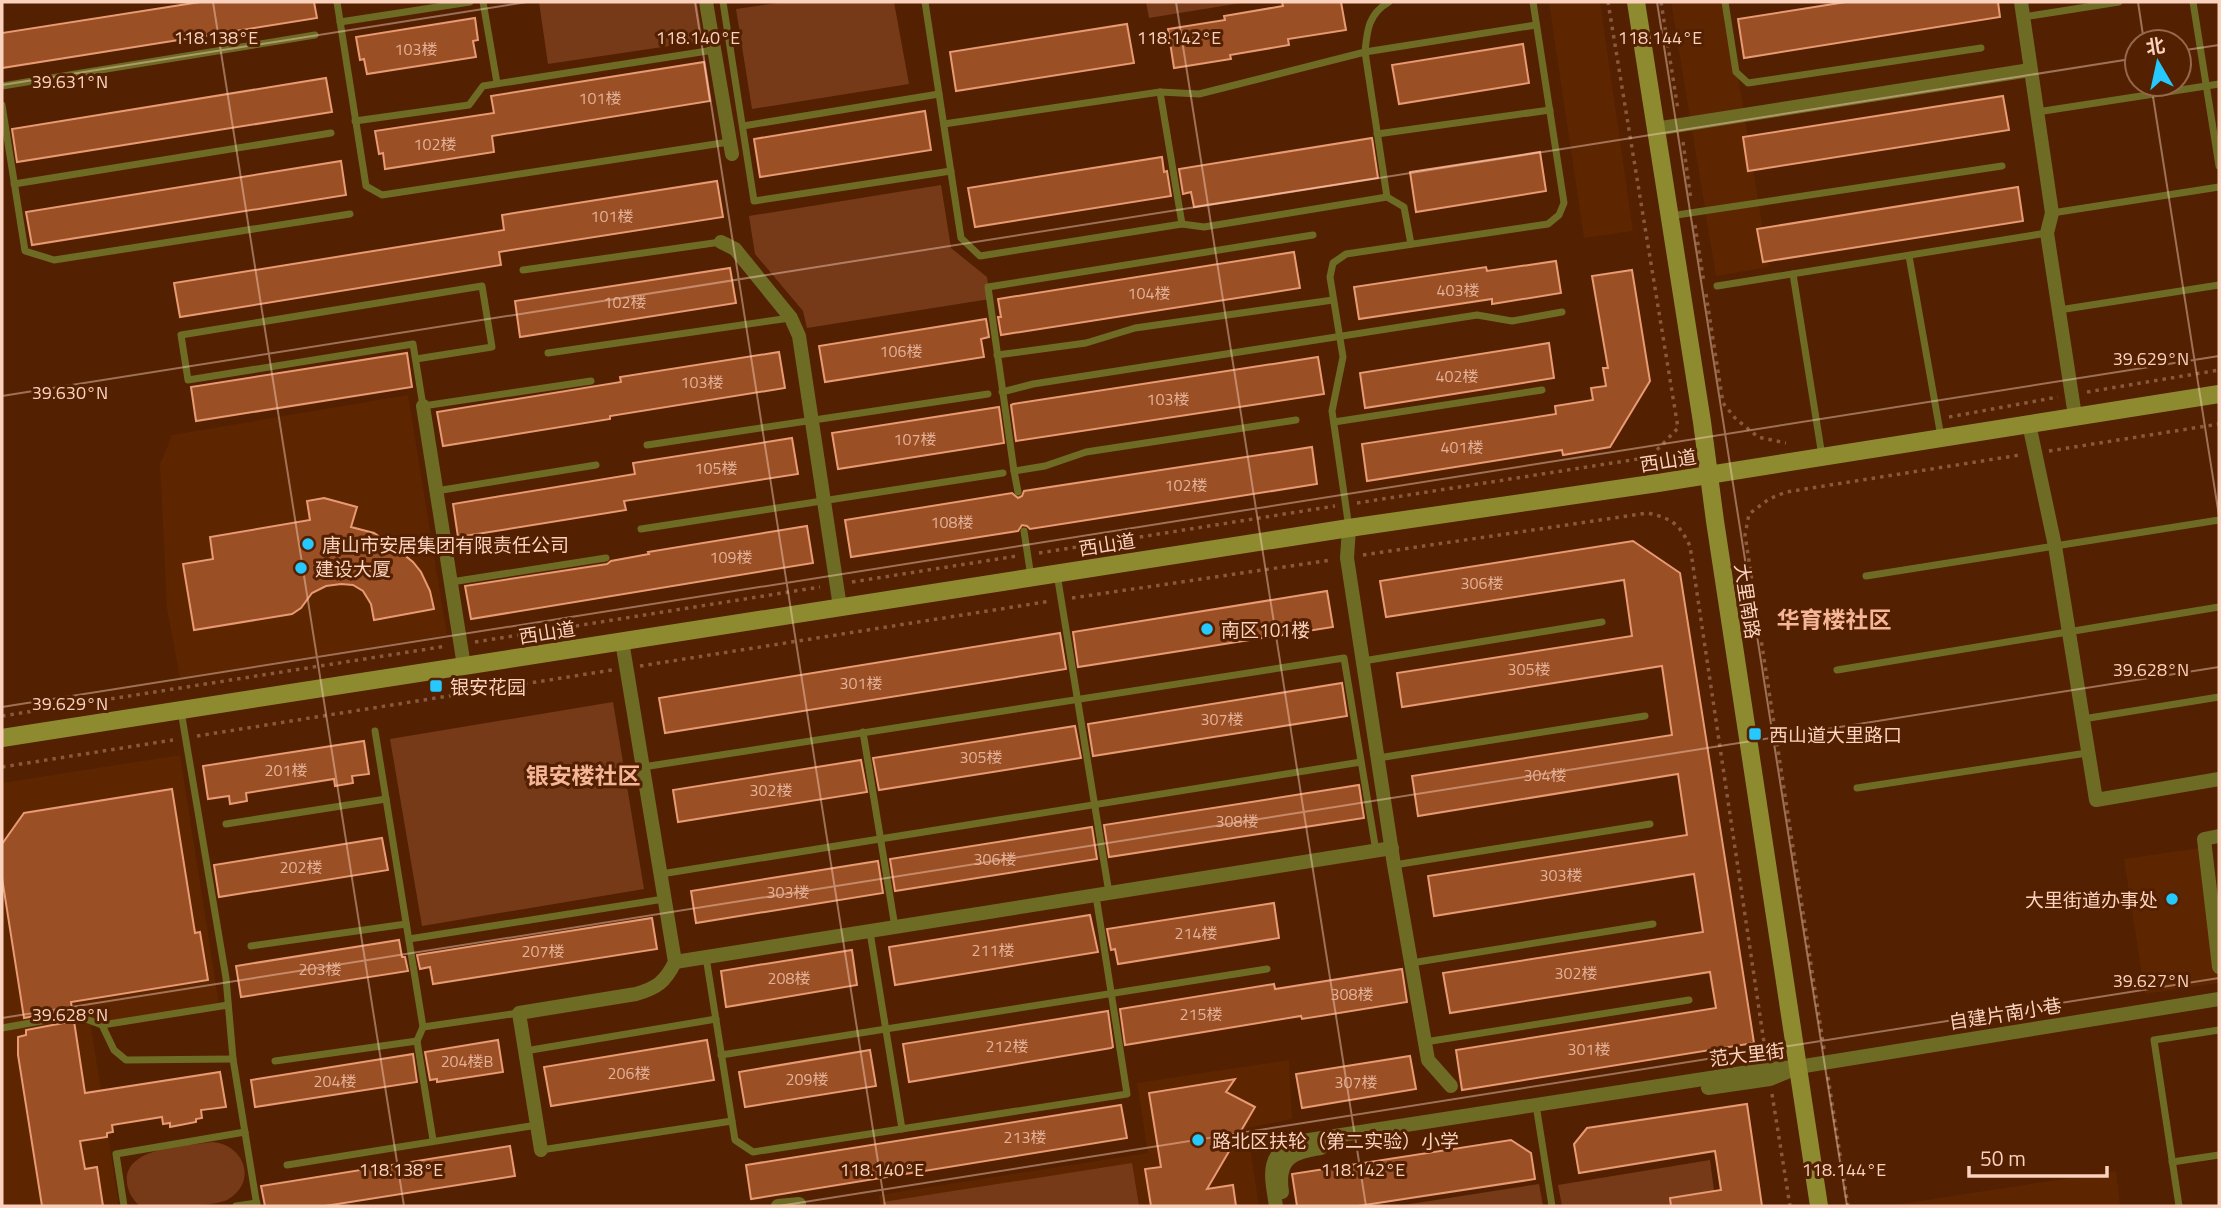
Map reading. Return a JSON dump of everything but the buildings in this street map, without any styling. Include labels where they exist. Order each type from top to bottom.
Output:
[{"type":"street","points":[[706,2],[731,148]]},
{"type":"street","name":"大里南路","points":[[1636,2],[1702,422],[1819,1206]]},
{"type":"street","points":[[2021,2],[2052,214],[2047,233],[2075,416]]},
{"type":"street","points":[[1655,129],[2030,70]]},
{"type":"street","points":[[721,242],[735,249],[791,318],[799,336],[840,607]]},
{"type":"street","name":"西山道","points":[[2,738],[2219,394]]},
{"type":"street","points":[[423,407],[464,666]]},
{"type":"street","points":[[2029,424],[2055,545],[2096,800],[2219,779]]},
{"type":"street","points":[[1349,528],[1347,558],[1362,661],[1424,1042],[1428,1060],[1451,1086]]},
{"type":"street","points":[[541,1150],[519,1013],[652,990],[667,977],[675,962],[622,641]]},
{"type":"street","points":[[2219,836],[2204,839],[2219,967]]},
{"type":"street","points":[[675,962],[1392,848]]},
{"type":"street","name":"自建片南小巷","points":[[1798,1067],[2219,999]]},
{"type":"street","name":"范大里街","points":[[1276,1206],[1271,1173],[1275,1158],[1286,1146],[1296,1142],[1769,1074],[1798,1067]]},
{"type":"street","name":"范大里街","points":[[1284,1206],[1280,1179],[1283,1166],[1293,1154],[1536,1108]]},
{"type":"street","points":[[778,1206],[799,1206]]},
{"type":"lane","points":[[337,2],[366,186],[382,195],[731,148]]},
{"type":"lane","points":[[340,22],[470,2]]},
{"type":"lane","points":[[483,2],[497,83]]},
{"type":"lane","points":[[723,2],[754,201],[951,171]]},
{"type":"lane","points":[[925,2],[961,238],[980,256],[1181,224],[1204,227],[1387,197],[1404,207],[1410,244]]},
{"type":"lane","points":[[1387,197],[1364,52],[1367,24],[1383,5],[1389,2]]},
{"type":"lane","points":[[1349,528],[1332,411],[1343,357],[1330,277],[1333,263],[1346,254],[1548,224],[1559,215],[1564,203],[1533,2]]},
{"type":"lane","points":[[1725,2],[1736,72],[1748,83],[1981,48]]},
{"type":"lane","points":[[2023,17],[2119,2]]},
{"type":"lane","points":[[2193,2],[2219,166]]},
{"type":"lane","points":[[944,124],[1160,92],[1199,94],[1364,52],[1536,25]]},
{"type":"lane","points":[[2,86],[314,35]]},
{"type":"lane","points":[[355,121],[469,105],[483,86],[497,83],[714,50]]},
{"type":"lane","points":[[2036,112],[2219,84]]},
{"type":"lane","points":[[1160,92],[1181,224]]},
{"type":"lane","points":[[743,126],[939,94]]},
{"type":"lane","points":[[2,105],[25,251],[54,260],[351,214]]},
{"type":"lane","points":[[1377,134],[1550,110]]},
{"type":"lane","points":[[14,184],[331,133]]},
{"type":"lane","points":[[1669,216],[2002,166]]},
{"type":"lane","points":[[2052,214],[2219,187]]},
{"type":"lane","points":[[1717,286],[2047,233]]},
{"type":"lane","points":[[1017,492],[988,287],[1313,235]]},
{"type":"lane","points":[[523,270],[721,242]]},
{"type":"lane","points":[[1909,256],[1941,438]]},
{"type":"lane","points":[[1793,274],[1822,457]]},
{"type":"lane","points":[[2059,310],[2219,285]]},
{"type":"lane","points":[[416,359],[492,347],[482,286],[181,335],[188,380],[413,344],[423,407],[591,380]]},
{"type":"lane","points":[[997,355],[1086,342],[1135,328],[1334,300]]},
{"type":"lane","points":[[1002,392],[1033,384],[1477,315],[1511,321],[1562,312]]},
{"type":"lane","points":[[548,353],[791,318]]},
{"type":"lane","points":[[1334,422],[1542,390]]},
{"type":"lane","points":[[647,445],[988,394]]},
{"type":"lane","points":[[1014,471],[1045,466],[1086,452],[1296,420]]},
{"type":"lane","points":[[436,491],[596,465]]},
{"type":"lane","points":[[641,529],[1003,473]]},
{"type":"lane","points":[[1866,576],[2219,520]]},
{"type":"lane","points":[[1024,531],[1031,578]]},
{"type":"lane","points":[[451,583],[606,558]]},
{"type":"lane","points":[[706,957],[735,1140],[753,1152],[1127,1094],[1111,993],[1095,805],[1057,573]]},
{"type":"lane","points":[[1837,670],[2219,607]]},
{"type":"lane","points":[[1362,661],[1602,622]]},
{"type":"lane","points":[[643,767],[1344,657],[1376,851]]},
{"type":"lane","points":[[2082,719],[2219,697]]},
{"type":"lane","points":[[181,710],[226,978],[233,1059],[257,1205],[236,1206]]},
{"type":"lane","points":[[1377,758],[1645,716]]},
{"type":"lane","points":[[375,731],[423,1027],[417,1041],[433,1140]]},
{"type":"lane","points":[[863,732],[895,927]]},
{"type":"lane","points":[[1857,788],[2087,753]]},
{"type":"lane","points":[[661,874],[1361,762]]},
{"type":"lane","points":[[226,824],[386,799]]},
{"type":"lane","points":[[1394,865],[1650,824]]},
{"type":"lane","points":[[409,939],[664,899]]},
{"type":"lane","points":[[251,946],[406,924]]},
{"type":"lane","points":[[1411,963],[1653,924]]},
{"type":"lane","points":[[870,931],[902,1129]]},
{"type":"lane","points":[[722,1055],[1267,969]]},
{"type":"lane","points":[[1424,1042],[1689,1000]]},
{"type":"lane","points":[[2,1028],[75,1015],[102,1025],[228,1005]]},
{"type":"lane","points":[[423,1027],[519,1013]]},
{"type":"lane","points":[[525,1051],[716,1019]]},
{"type":"lane","points":[[102,1025],[107,1040],[126,1060],[233,1059]]},
{"type":"lane","points":[[2179,1206],[2154,1040],[2219,1030]]},
{"type":"lane","points":[[275,1060],[417,1041]]},
{"type":"lane","points":[[1536,1108],[1552,1206]]},
{"type":"lane","points":[[541,1150],[732,1121]]},
{"type":"lane","points":[[287,1165],[537,1125]]},
{"type":"lane","points":[[124,1206],[116,1154],[245,1132]]},
{"type":"lane","points":[[2172,1162],[2219,1155]]},
{"type":"path","points":[[1608,2],[1678,428],[1653,454]]},
{"type":"path","points":[[1937,419],[2219,370]]},
{"type":"path","points":[[1848,1206],[1745,535],[1749,514],[1769,499],[1786,492],[2219,424]]},
{"type":"path","points":[[1758,437],[1791,444]]},
{"type":"path","points":[[2,767],[1062,600],[1648,513],[1662,516],[1679,526],[1690,546],[1790,1206]]},
{"type":"shaded area","points":[[539,2],[697,2],[703,41],[548,64]]},
{"type":"shaded area","points":[[785,2],[894,2],[909,84],[752,109],[736,9]]},
{"type":"shaded area","points":[[1146,2],[1247,2],[1149,18]]},
{"type":"shaded area","points":[[1549,2],[1600,2],[1633,231],[1584,238]]},
{"type":"shaded area","points":[[1671,2],[1726,2],[1769,267],[1716,276]]},
{"type":"shaded area","points":[[941,185],[951,248],[987,277],[990,299],[807,328],[803,311],[755,254],[749,216]]},
{"type":"shaded area","name":"建设大厦","points":[[408,395],[447,635],[180,678],[167,608],[160,464],[172,435]]},
{"type":"shaded area","points":[[613,702],[644,889],[422,926],[390,739]]},
{"type":"shaded area","points":[[180,755],[219,1004],[91,1026],[119,1206],[2,1206],[2,783]]},
{"type":"shaded area","name":"大里街道办事处","points":[[2206,847],[2219,939],[2219,983],[2145,994],[2124,859]]},
{"type":"shaded area","name":"路北区扶轮（第二实验）小学","points":[[1289,1060],[1292,1119],[1247,1128],[1259,1206],[880,1206],[879,1195],[1148,1153],[1137,1083]]},
{"type":"shaded area","points":[[213,1142],[233,1150],[244,1166],[242,1184],[237,1193],[227,1200],[197,1205],[140,1206],[133,1198],[127,1183],[129,1171],[135,1162],[159,1150]]},
{"type":"shaded area","points":[[1710,1160],[1716,1206],[1562,1206],[1558,1185]]},
{"type":"shaded area","points":[[1132,1163],[1139,1206],[884,1206],[883,1202]]},
{"type":"shaded area","points":[[2116,1171],[2120,1206],[1887,1206]]},
{"type":"shaded area","points":[[1539,1184],[1543,1206],[1397,1206]]},
{"type":"place","name":"唐山市安居集团有限责任公司","points":[[308,544]]},
{"type":"place","name":"建设大厦","points":[[301,568]]},
{"type":"place","name":"南区101楼","points":[[1207,629]]},
{"type":"place","name":"银安花园","points":[[436,686]]},
{"type":"place","name":"西山道大里路口","points":[[1755,734]]},
{"type":"place","name":"大里街道办事处","points":[[2172,899]]},
{"type":"place","name":"路北区扶轮（第二实验）小学","points":[[1198,1140]]},
{"type":"district","name":"华育楼社区","points":[[1834,619]]},
{"type":"district","name":"银安楼社区","points":[[583,775]]}]
